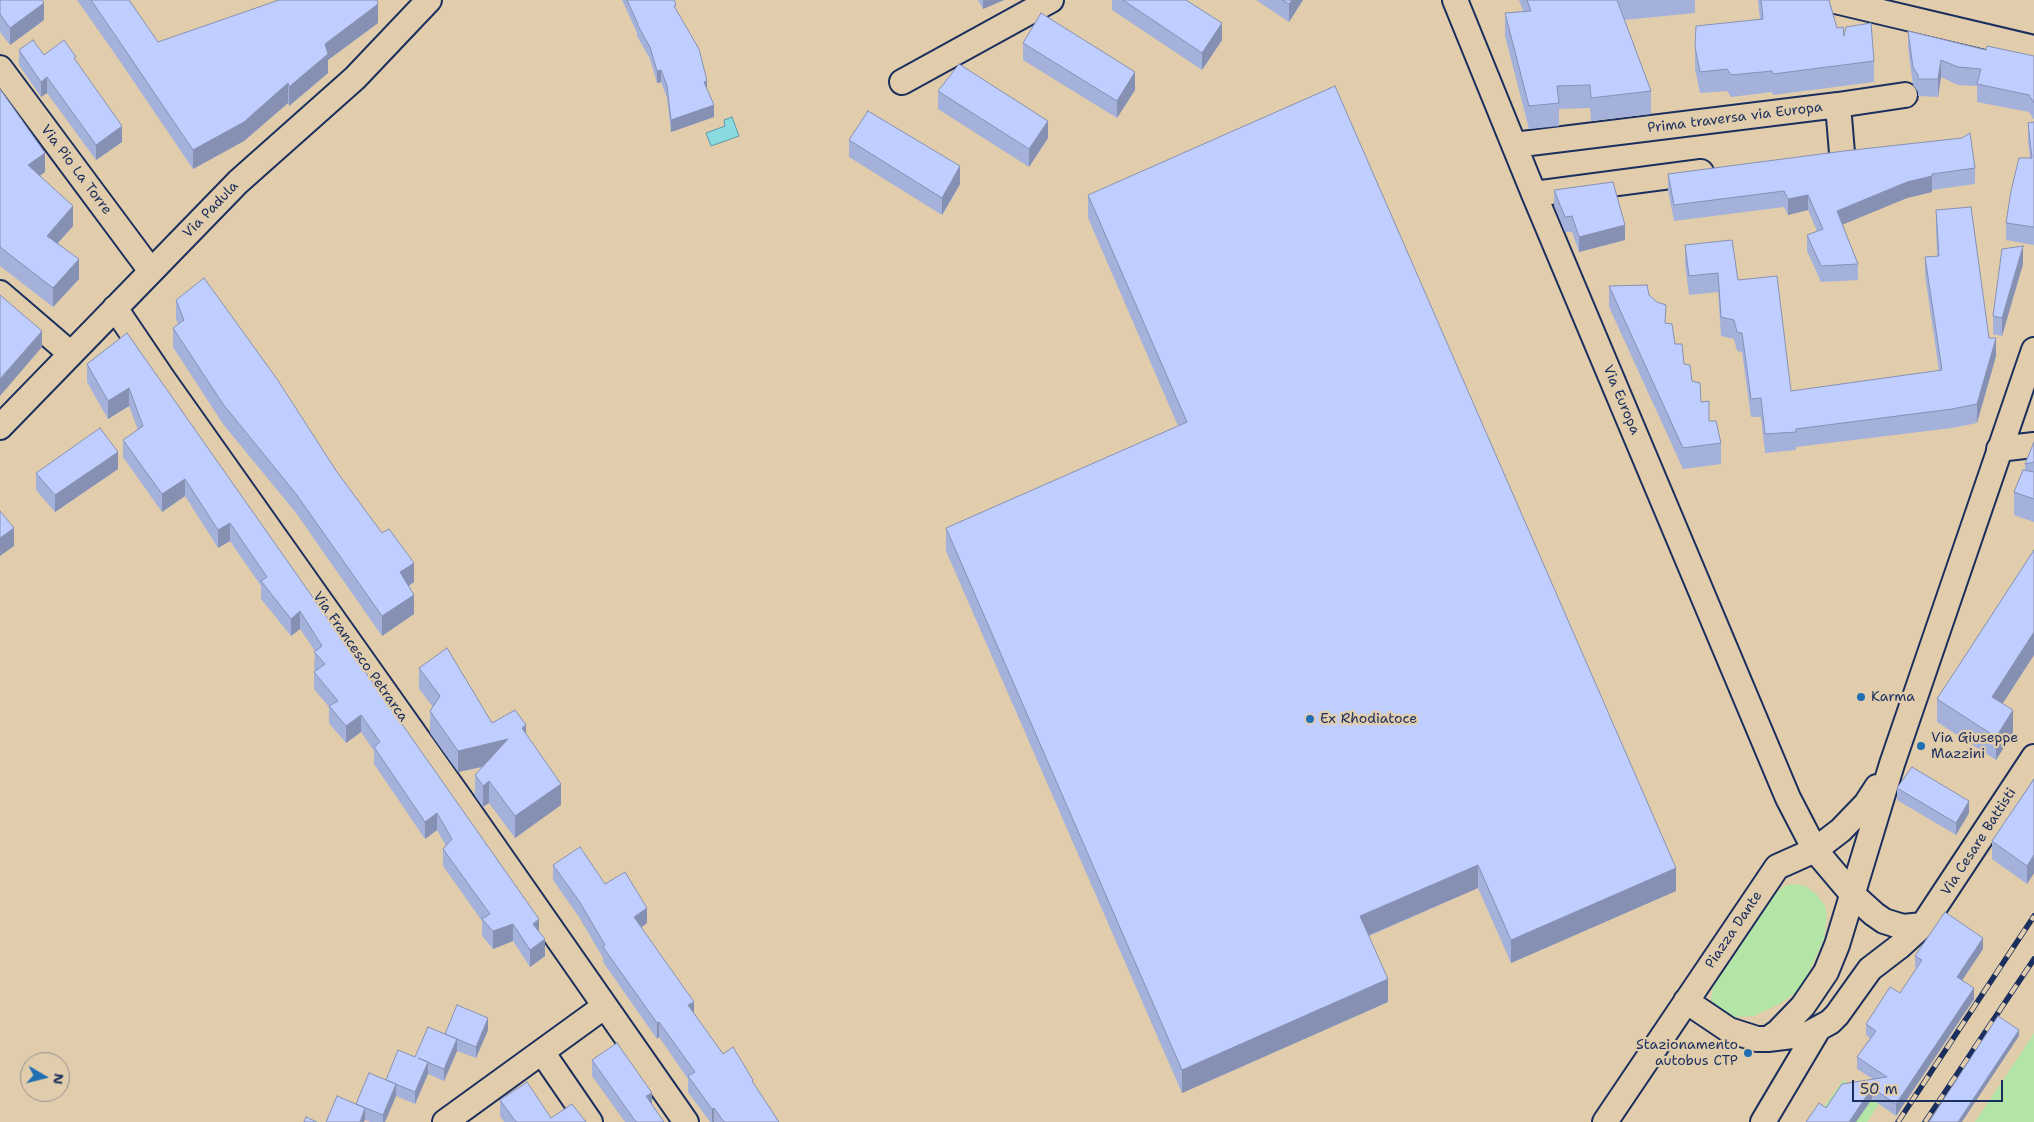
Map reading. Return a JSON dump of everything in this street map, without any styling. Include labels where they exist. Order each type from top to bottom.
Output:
[{"type":"street","name":"Via Padula","points":[[0,427],[238,182],[355,78],[429,0]]},
{"type":"street","points":[[902,82],[1051,0]]},
{"type":"street","name":"Via Europa","points":[[1455,0],[1534,194],[1788,798],[1815,850]]},
{"type":"street","points":[[1831,0],[2034,48]]},
{"type":"street","name":"Via Pio La Torre","points":[[0,68],[151,271]]},
{"type":"street","points":[[1838,105],[1905,95]]},
{"type":"street","name":"Prima traversa via Europa","points":[[1514,145],[1838,105],[1842,153]]},
{"type":"street","points":[[1534,194],[1727,168]]},
{"type":"street","points":[[0,293],[71,354]]},
{"type":"street","name":"Via Francesco Petrarca","points":[[115,308],[686,1122]]},
{"type":"street","points":[[1768,1039],[1778,1032],[1803,1006],[1826,972],[1853,895],[1892,764],[2034,350]]},
{"type":"street","points":[[1999,449],[2034,445]]},
{"type":"street","name":"Via Cesare Battisti","points":[[1923,925],[2034,757]]},
{"type":"street","points":[[1892,764],[1866,804],[1841,830],[1815,850],[1853,895],[1884,921],[1903,928],[1923,925]]},
{"type":"street","name":"Via Europa","points":[[1788,798],[1791,860]]},
{"type":"street","name":"Piazza Dante","points":[[1605,1122],[1777,867],[1815,850]]},
{"type":"street","points":[[1686,1001],[1730,1030],[1749,1037],[1768,1039],[1808,1034],[1816,1031],[1837,1015],[1870,970],[1923,925]]},
{"type":"street","points":[[445,1122],[605,1006]]},
{"type":"street","points":[[1763,1122],[1816,1031]]},
{"type":"street","points":[[542,1052],[590,1122]]},
{"type":"green space","points":[[1797,884],[1807,887],[1817,895],[1825,906],[1827,914],[1824,939],[1804,983],[1795,993],[1779,1004],[1754,1016],[1734,1017],[1717,1009],[1711,999],[1713,987],[1777,892],[1786,885]]},
{"type":"green space","points":[[2034,1033],[2034,1122],[1975,1122],[2027,1044]]},
{"type":"green space","points":[[1843,1080],[1879,1104],[1867,1122],[1830,1122],[1819,1114]]},
{"type":"water","points":[[732,117],[739,136],[711,146],[706,133],[725,126],[724,120]]},
{"type":"building","points":[[0,0],[42,0],[44,3],[10,28],[0,14]]},
{"type":"building","points":[[91,0],[129,0],[158,42],[279,0],[377,0],[378,4],[325,44],[328,54],[289,87],[288,83],[244,122],[193,150]]},
{"type":"building","points":[[627,0],[674,0],[676,5],[674,6],[699,49],[707,81],[704,82],[714,105],[671,120],[667,86],[661,70],[657,71],[650,47],[637,24]]},
{"type":"building","points":[[1123,0],[1186,0],[1222,23],[1202,53]]},
{"type":"building","points":[[1282,0],[1292,0],[1289,4]]},
{"type":"building","points":[[1527,0],[1617,0],[1651,91],[1591,98],[1590,85],[1557,86],[1559,103],[1529,106],[1505,13],[1531,11]]},
{"type":"building","points":[[1761,0],[1829,0],[1837,28],[1843,27],[1844,36],[1846,27],[1871,23],[1874,61],[1773,74],[1772,71],[1731,75],[1727,69],[1700,72],[1695,47],[1696,26],[1763,19]]},
{"type":"building","points":[[1041,13],[1135,72],[1117,101],[1023,43]]},
{"type":"building","points":[[1908,31],[1986,50],[1987,46],[2034,56],[2034,103],[2029,95],[1977,84],[1981,69],[1958,67],[1941,60],[1938,79],[1918,79],[1918,75],[1913,67]]},
{"type":"building","points":[[33,40],[44,55],[64,40],[76,57],[74,58],[122,126],[96,145],[47,77],[41,82],[19,50]]},
{"type":"building","points":[[959,64],[1048,121],[1029,149],[938,91]]},
{"type":"building","name":"Ex Rhodiatoce","points":[[1335,86],[1676,868],[1511,940],[1478,865],[1360,916],[1388,979],[1182,1070],[946,528],[1187,422],[1088,195]]},
{"type":"building","points":[[0,89],[45,153],[28,165],[73,206],[47,236],[79,259],[53,288],[0,247]]},
{"type":"building","points":[[868,111],[960,166],[942,198],[849,140]]},
{"type":"building","points":[[2034,122],[2034,227],[2006,223],[2019,158],[2032,158],[2028,123]]},
{"type":"building","points":[[1970,133],[1975,168],[1932,174],[1932,176],[1907,182],[1837,211],[1858,264],[1821,266],[1807,235],[1823,229],[1808,195],[1788,199],[1784,191],[1674,205],[1668,174],[1962,138]]},
{"type":"building","points":[[1613,182],[1625,225],[1579,237],[1572,216],[1565,217],[1554,190]]},
{"type":"building","points":[[1971,207],[1989,338],[1996,338],[1977,404],[1952,409],[1796,429],[1796,432],[1765,434],[1761,398],[1751,399],[1742,333],[1737,332],[1734,320],[1721,317],[1718,273],[1689,276],[1685,245],[1732,240],[1738,280],[1777,276],[1791,391],[1942,370],[1925,257],[1939,256],[1936,210]]},
{"type":"building","points":[[2023,246],[2002,318],[1993,316],[2002,249]]},
{"type":"building","points":[[204,278],[277,379],[337,472],[382,533],[389,529],[414,563],[400,572],[414,595],[382,616],[296,494],[223,404],[173,328],[184,320],[176,300]]},
{"type":"building","points":[[1647,285],[1649,295],[1657,302],[1666,305],[1665,323],[1672,324],[1675,344],[1682,344],[1684,364],[1690,365],[1692,381],[1700,383],[1701,402],[1709,401],[1709,421],[1716,421],[1721,443],[1683,448],[1609,286]]},
{"type":"building","points":[[0,295],[42,331],[0,379]]},
{"type":"building","points":[[127,333],[539,919],[533,924],[545,939],[530,950],[513,924],[493,931],[482,919],[490,914],[443,849],[452,839],[437,813],[425,822],[374,747],[380,742],[361,715],[346,726],[329,706],[338,701],[314,672],[325,664],[314,652],[322,646],[300,611],[291,619],[261,581],[267,577],[230,523],[218,530],[185,479],[162,494],[123,440],[143,426],[129,388],[108,401],[87,364]]},
{"type":"building","points":[[100,428],[118,452],[55,495],[36,473]]},
{"type":"building","points":[[2034,442],[2034,462],[2025,464]]},
{"type":"building","points":[[2023,470],[2034,472],[2034,499],[2014,492]]},
{"type":"building","points":[[0,511],[14,528],[0,538]]},
{"type":"building","points":[[2034,550],[2034,632],[1992,697],[2013,710],[1996,737],[1937,699]]},
{"type":"building","points":[[447,648],[492,723],[515,710],[526,725],[522,728],[561,784],[515,816],[489,781],[483,786],[475,775],[508,739],[458,751],[430,711],[440,696],[419,668]]},
{"type":"building","points":[[1912,767],[1969,801],[1956,823],[1897,788]]},
{"type":"building","points":[[2034,779],[2034,855],[2027,866],[1992,841]]},
{"type":"building","points":[[580,847],[605,884],[625,872],[647,908],[634,917],[694,1002],[688,1005],[723,1054],[733,1047],[752,1081],[779,1122],[724,1122],[688,1076],[695,1072],[659,1022],[657,1023],[603,947],[605,945],[579,901],[553,865]]},
{"type":"building","points":[[1945,912],[1983,938],[1957,977],[1974,988],[1896,1104],[1872,1088],[1849,1122],[1806,1122],[1819,1103],[1826,1108],[1842,1084],[1887,1077],[1857,1057],[1876,1031],[1866,1024],[1890,987],[1900,993],[1922,960],[1915,956]]},
{"type":"building","points":[[457,1005],[488,1018],[476,1047],[445,1034]]},
{"type":"building","points":[[1998,1016],[2019,1030],[1958,1122],[1929,1122]]},
{"type":"building","points":[[428,1027],[457,1039],[444,1069],[428,1062],[415,1092],[386,1080],[398,1050],[415,1057]]},
{"type":"building","points":[[617,1043],[652,1093],[646,1096],[664,1122],[636,1122],[592,1060]]},
{"type":"building","points":[[369,1073],[396,1084],[383,1115],[356,1104]]},
{"type":"building","points":[[527,1082],[551,1118],[572,1104],[586,1122],[516,1122],[500,1100]]},
{"type":"building","points":[[337,1096],[365,1108],[360,1122],[326,1122]]},
{"type":"building","points":[[306,1117],[317,1122],[304,1122]]},
{"type":"railway","points":[[1898,1122],[2034,916]]},
{"type":"railway","points":[[1925,1122],[2034,959]]},
{"type":"place","name":"Karma","points":[[1861,697]]},
{"type":"place","name":"Ex Rhodiatoce","points":[[1310,719]]},
{"type":"place","name":"Via Giuseppe Mazzini","points":[[1921,746]]},
{"type":"place","name":"Stazionamento autobus CTP","points":[[1748,1053]]}]
